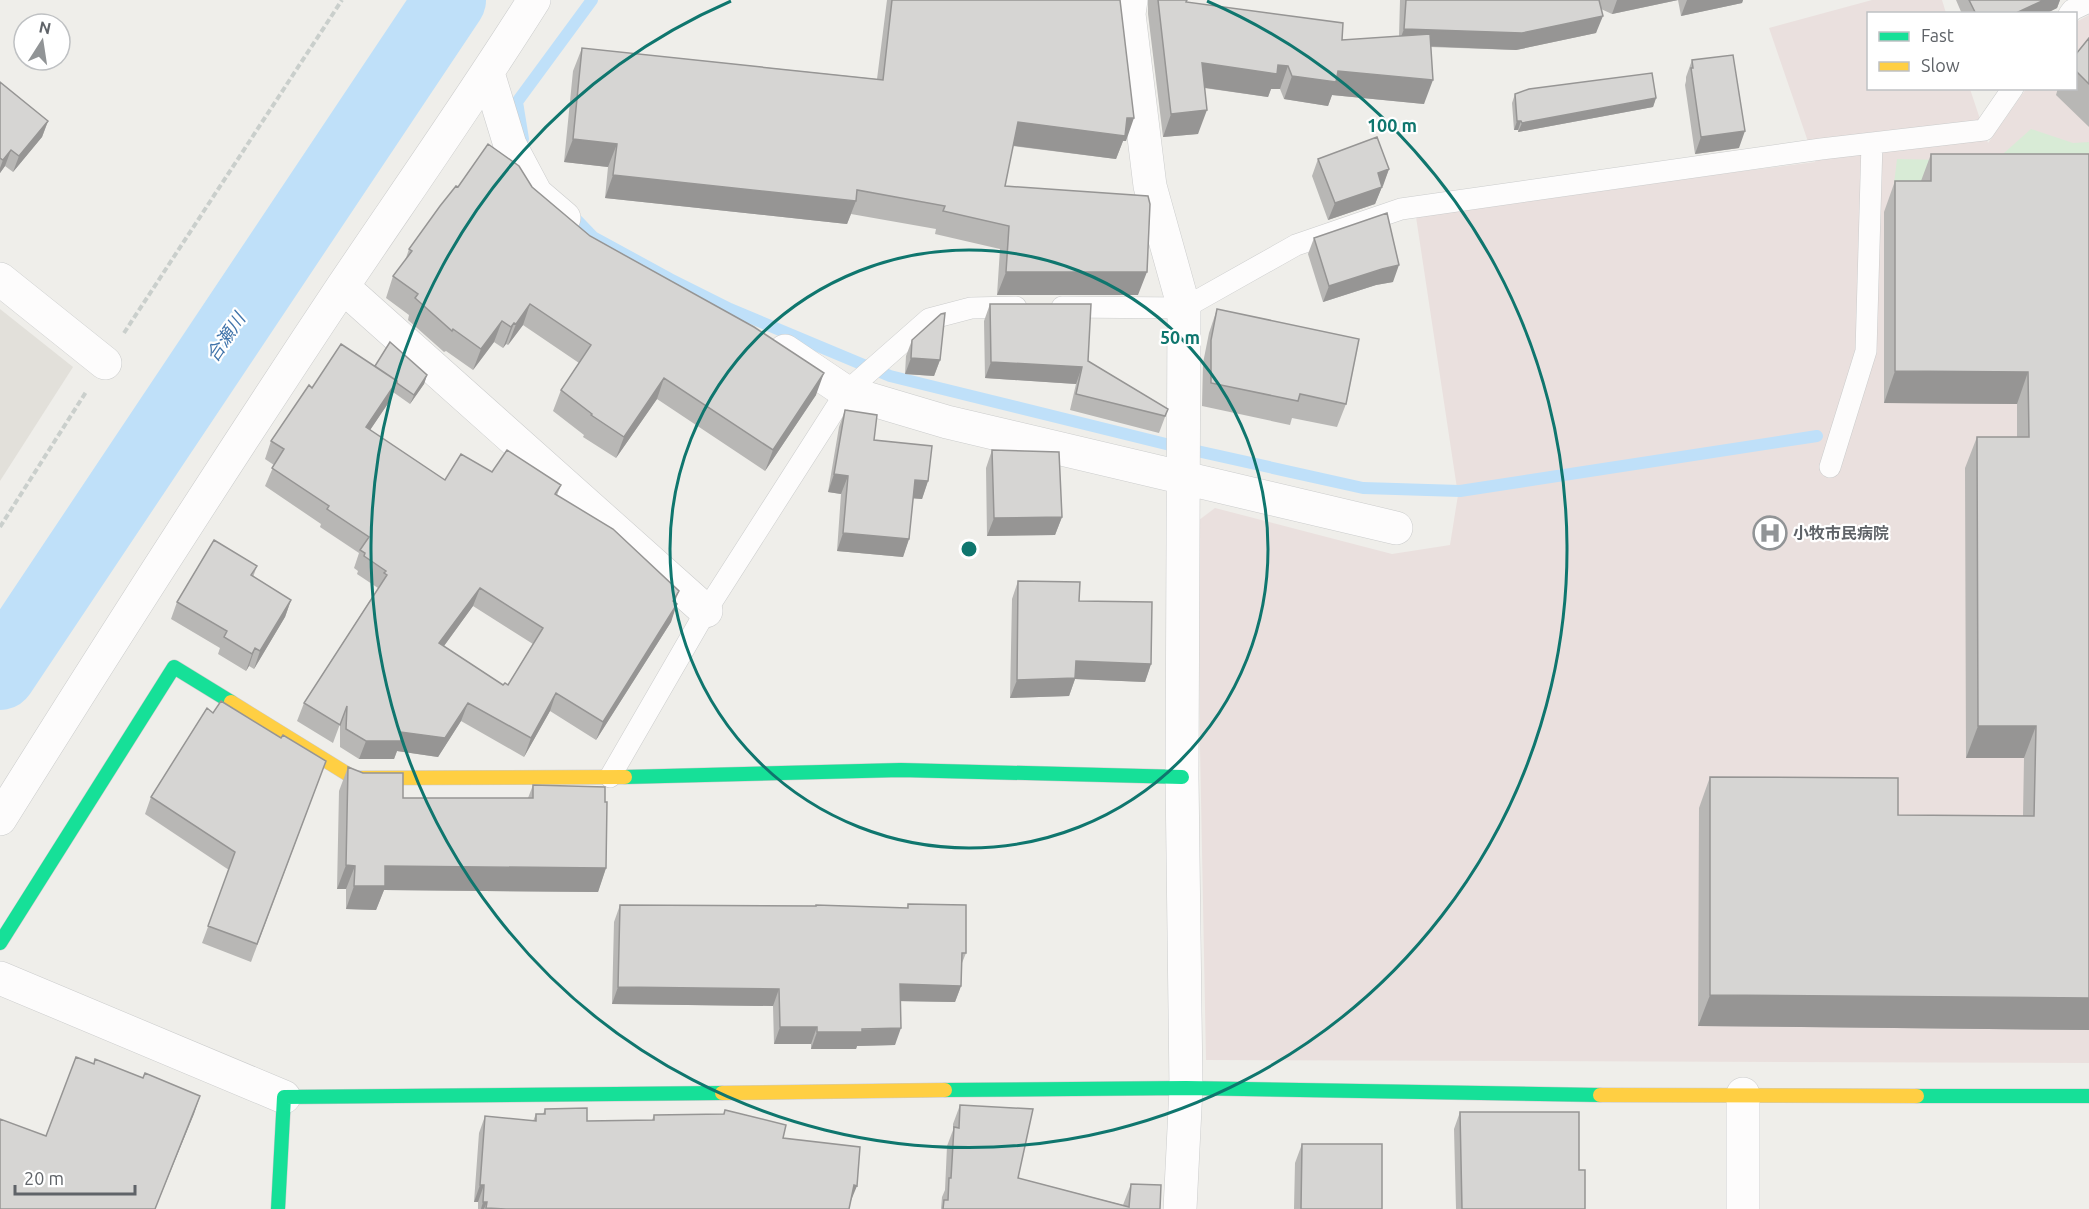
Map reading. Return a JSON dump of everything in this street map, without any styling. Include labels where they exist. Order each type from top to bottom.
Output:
[{"type":"street","points":[[0,819],[128,615],[343,287],[488,73],[534,0]]},
{"type":"street","points":[[1131,0],[1129,14],[1150,186],[1184,308],[1182,777],[1186,1088],[1179,1209]]},
{"type":"street","points":[[488,73],[510,145],[536,194],[584,234]]},
{"type":"street","points":[[0,279],[105,363]]},
{"type":"street","points":[[343,287],[706,611]]},
{"type":"street","points":[[756,332],[846,392],[947,422],[1396,528]]},
{"type":"street","points":[[0,943],[174,667],[354,778],[610,777],[901,770],[1182,777]]},
{"type":"street","points":[[0,978],[284,1097],[1186,1088],[1553,1095],[2089,1096]]},
{"type":"street","points":[[1743,1094],[1743,1209]]},
{"type":"street","points":[[278,1209],[284,1097]]},
{"type":"lane","points":[[2070,12],[2089,2]]},
{"type":"lane","points":[[610,777],[706,611],[846,392],[929,319],[971,308],[1184,308],[1296,245],[1401,208],[1821,148],[1984,130],[2012,90]]},
{"type":"lane","points":[[1830,467],[1866,351],[1872,143]]},
{"type":"path","points":[[0,527],[342,0]]},
{"type":"shaded area","name":"小牧市民病院","points":[[1872,0],[1942,0],[1946,12],[1867,12],[1867,90],[1970,90],[1988,143],[2025,90],[2077,90],[2077,21],[2089,15],[2089,1063],[1206,1060],[1200,747],[1199,520],[1215,508],[1392,554],[1450,545],[1458,495],[1416,217],[1616,187],[1815,162],[1769,28]]},
{"type":"shaded area","points":[[0,309],[73,367],[0,481]]},
{"type":"green space","points":[[2031,129],[2073,143],[2089,142],[2089,185],[1893,192],[1897,159],[1995,161]]},
{"type":"building","points":[[892,0],[1120,0],[1134,118],[1127,118],[1125,136],[1018,122],[1005,186],[1148,196],[1150,204],[1147,272],[1006,272],[1009,226],[943,211],[945,206],[857,190],[856,201],[613,175],[617,144],[573,139],[582,48],[883,80]]},
{"type":"building","points":[[1158,0],[1187,0],[1186,2],[1343,23],[1342,40],[1430,34],[1433,80],[1338,71],[1336,82],[1292,76],[1288,66],[1278,65],[1277,74],[1202,63],[1207,110],[1171,114]]},
{"type":"building","points":[[1406,0],[1599,0],[1603,16],[1522,33],[1404,29]]},
{"type":"building","points":[[1969,0],[2044,0],[2018,12],[1975,12]]},
{"type":"building","points":[[2089,38],[2089,84],[2077,72],[2077,53]]},
{"type":"building","points":[[1733,55],[1745,131],[1701,137],[1691,68],[1693,68],[1692,60]]},
{"type":"building","points":[[1652,73],[1656,98],[1522,123],[1517,121],[1515,94],[1529,89]]},
{"type":"building","points":[[0,82],[48,121],[19,156],[11,150],[3,160],[0,158]]},
{"type":"building","points":[[1377,137],[1389,169],[1378,173],[1382,187],[1335,203],[1318,159]]},
{"type":"building","points":[[488,144],[519,166],[532,187],[590,236],[754,327],[824,373],[773,450],[664,378],[624,437],[591,415],[561,390],[591,345],[530,304],[516,324],[514,323],[511,327],[502,321],[481,349],[453,329],[452,331],[415,298],[418,294],[393,276],[412,251],[409,249],[440,206],[456,186],[458,187]]},
{"type":"building","points":[[1931,154],[2089,154],[2089,998],[1710,995],[1710,777],[1898,778],[1898,815],[2034,816],[2036,726],[1978,726],[1977,437],[2029,437],[2028,372],[1895,371],[1895,181],[1931,181]]},
{"type":"building","points":[[1387,213],[1399,265],[1329,286],[1314,238]]},
{"type":"building","points":[[990,304],[1091,304],[1088,361],[1168,409],[1165,416],[1076,394],[1082,367],[991,362]]},
{"type":"building","points":[[1217,309],[1359,339],[1346,404],[1300,394],[1298,401],[1211,383],[1211,340]]},
{"type":"building","points":[[945,313],[940,360],[911,358],[912,340]]},
{"type":"building","points":[[390,342],[427,375],[414,395],[375,366]]},
{"type":"building","points":[[341,344],[397,381],[366,427],[445,480],[461,454],[492,472],[507,450],[561,485],[555,494],[613,529],[679,591],[673,601],[677,604],[603,722],[556,693],[531,738],[468,703],[445,738],[401,732],[401,741],[366,741],[346,729],[347,706],[340,725],[304,703],[387,575],[384,573],[386,571],[364,556],[365,553],[360,550],[369,537],[327,509],[329,506],[272,468],[284,449],[271,441],[309,385],[312,388]],"holes":[[[480,588],[543,628],[508,685],[505,683],[503,685],[439,643]]]},
{"type":"building","points":[[845,410],[877,415],[874,440],[932,446],[928,481],[915,480],[909,539],[843,533],[848,476],[834,474]]},
{"type":"building","points":[[992,450],[1059,452],[1062,517],[994,518]]},
{"type":"building","points":[[214,540],[257,566],[251,575],[291,600],[260,651],[255,648],[252,654],[224,637],[227,631],[177,602]]},
{"type":"building","points":[[1018,581],[1080,582],[1079,601],[1152,602],[1151,664],[1076,661],[1075,678],[1017,680]]},
{"type":"building","points":[[221,701],[281,738],[283,735],[326,761],[257,944],[208,926],[235,852],[151,797],[207,708],[213,713]]},
{"type":"building","points":[[348,767],[363,773],[403,773],[403,798],[533,798],[533,785],[605,787],[605,802],[607,802],[606,868],[385,866],[385,886],[354,886],[355,866],[346,865]]},
{"type":"building","points":[[908,904],[966,905],[966,953],[962,953],[961,986],[900,984],[901,1028],[862,1029],[862,1032],[817,1032],[817,1027],[780,1027],[779,989],[618,987],[620,905],[816,905],[908,908]]},
{"type":"building","points":[[76,1057],[94,1064],[95,1059],[143,1078],[145,1073],[200,1096],[155,1209],[0,1209],[0,1119],[46,1136]]},
{"type":"building","points":[[960,1105],[1033,1109],[1018,1178],[1129,1207],[1131,1184],[1161,1185],[1160,1209],[943,1209],[944,1200],[948,1200],[954,1127],[959,1128]]},
{"type":"building","points":[[587,1108],[587,1121],[654,1120],[654,1115],[724,1114],[725,1110],[786,1125],[783,1138],[860,1147],[857,1186],[854,1185],[849,1209],[486,1208],[487,1202],[483,1202],[484,1185],[480,1185],[485,1116],[536,1121],[536,1114],[545,1114],[545,1109]]},
{"type":"building","points":[[1460,1112],[1579,1112],[1579,1170],[1585,1170],[1585,1209],[1462,1209]]},
{"type":"building","points":[[1302,1144],[1382,1144],[1382,1209],[1301,1209]]},
{"type":"waterway","name":"合瀬川","points":[[0,674],[450,0]]},
{"type":"waterway","points":[[523,139],[517,102],[592,0]]},
{"type":"waterway","points":[[568,211],[593,237],[670,279],[730,309],[890,376],[1170,445],[1363,488],[1460,491],[1817,436]]},
{"type":"traffic: fast","points":[[0,943],[174,667],[231,702]]},
{"type":"traffic: fast","points":[[625,777],[901,770],[1182,777]]},
{"type":"traffic: fast","points":[[945,1090],[1186,1088],[1600,1095]]},
{"type":"traffic: fast","points":[[278,1209],[284,1097],[722,1093]]},
{"type":"traffic: fast","points":[[1917,1096],[2089,1096]]},
{"type":"traffic: slow","points":[[231,702],[354,778],[625,777]]},
{"type":"traffic: slow","points":[[722,1093],[945,1090]]},
{"type":"traffic: slow","points":[[1600,1095],[1917,1096]]},
{"type":"place","name":"小牧市民病院","points":[[1770,533]]}]
